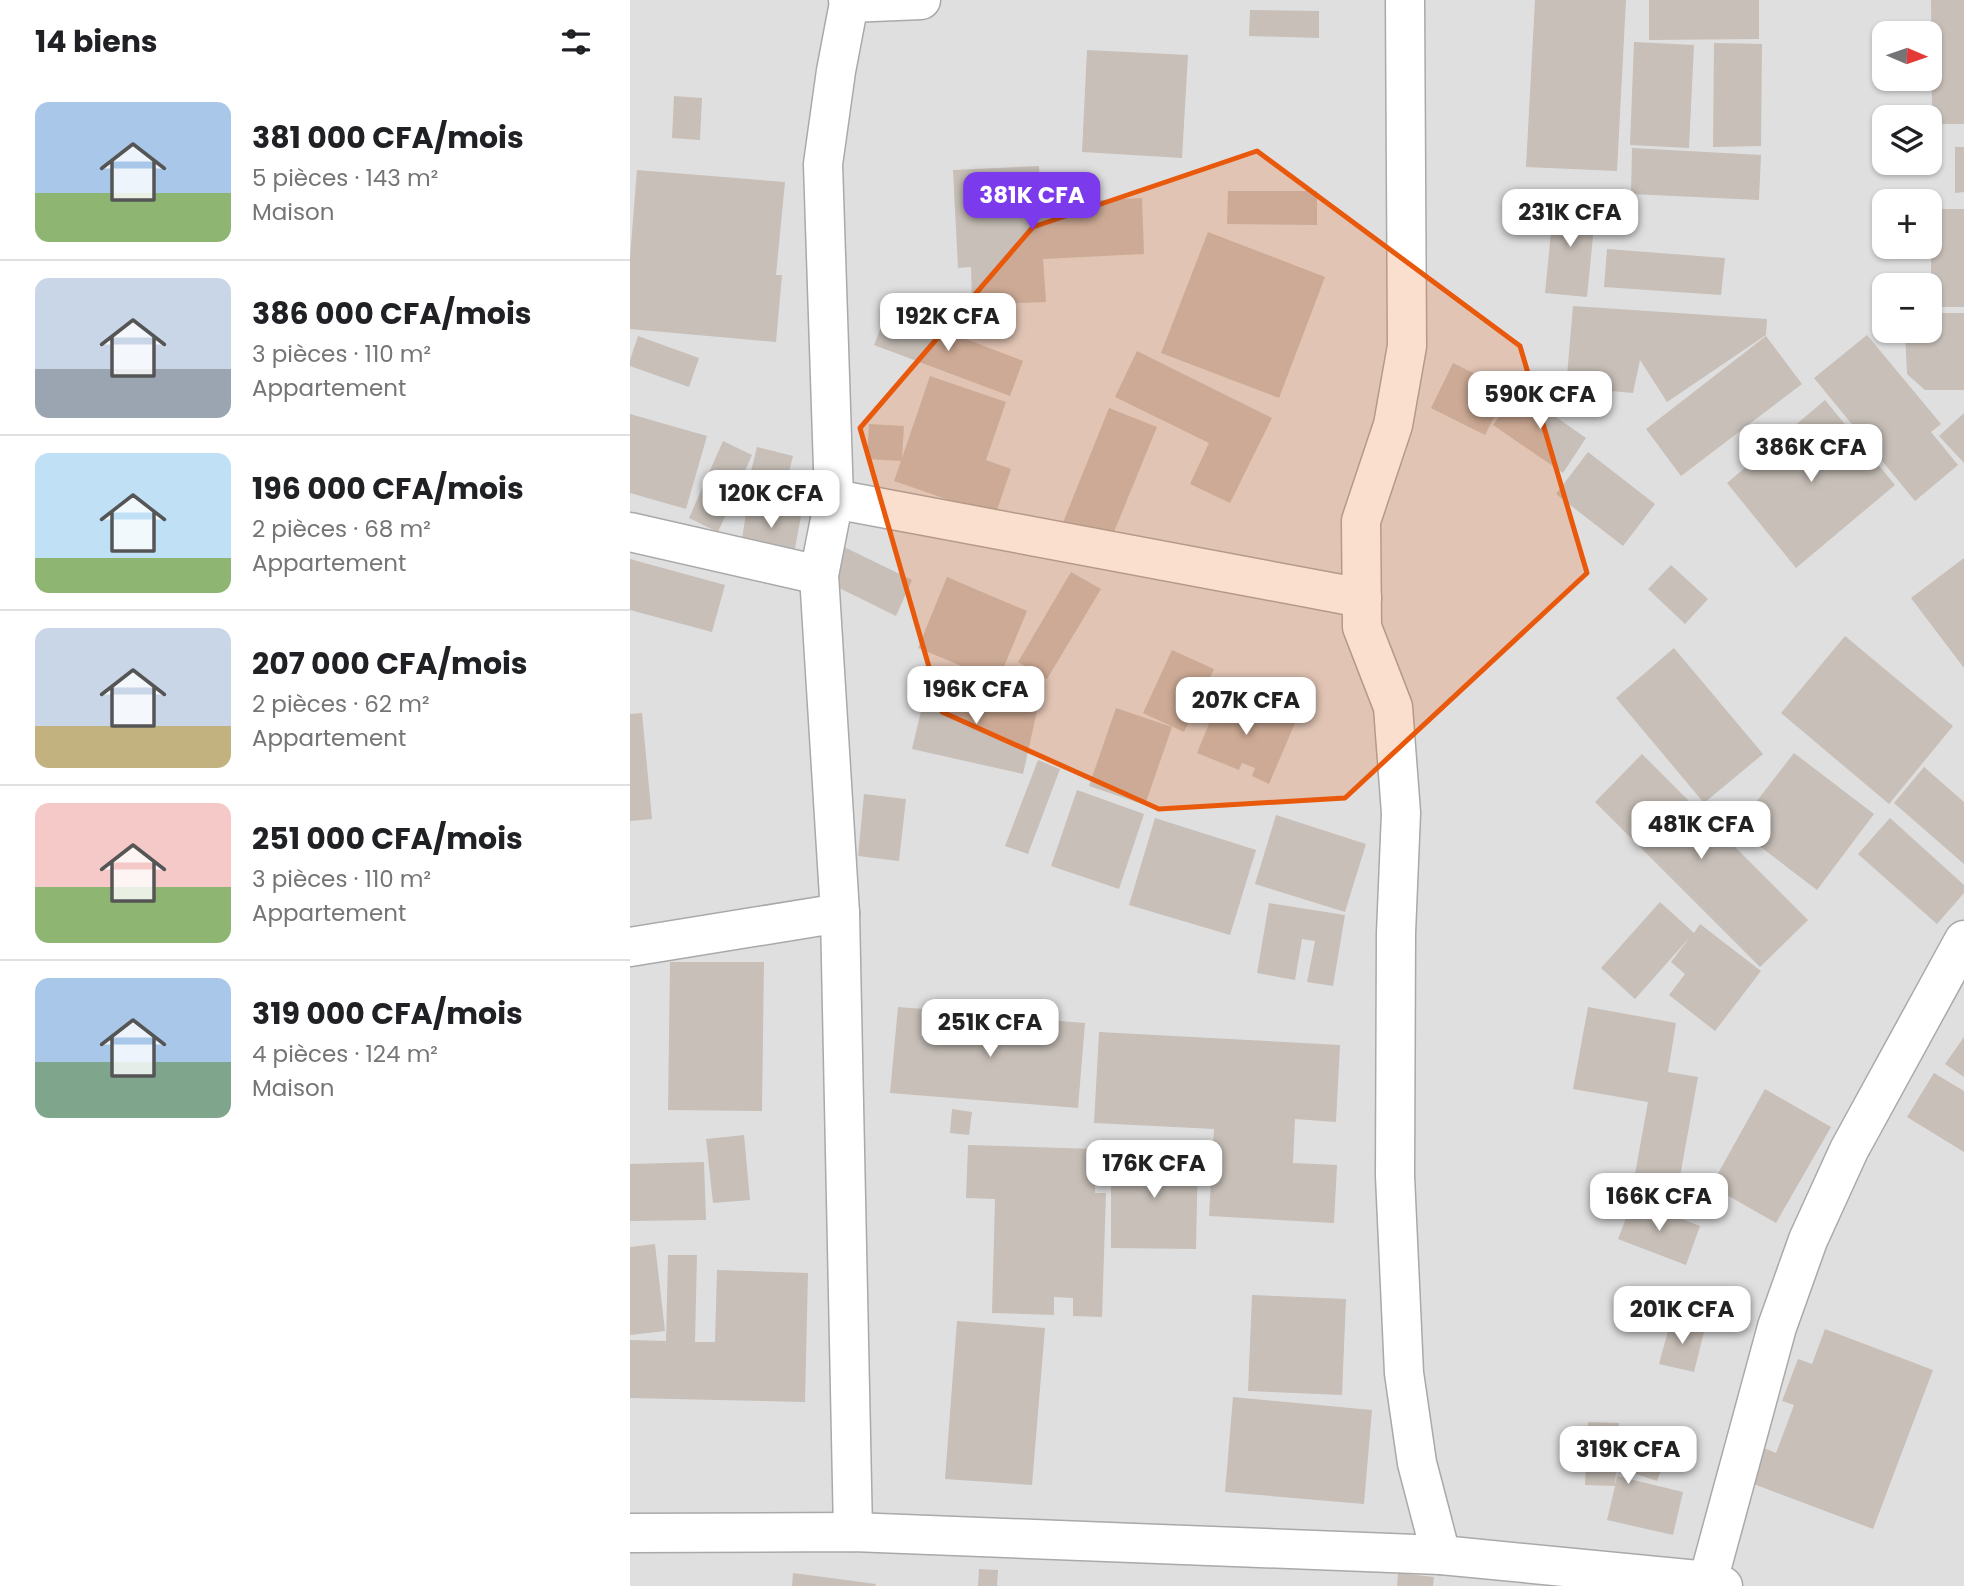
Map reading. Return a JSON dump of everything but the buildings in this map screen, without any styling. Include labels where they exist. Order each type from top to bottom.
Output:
[{"type":"street","points":[[853,1532],[840,913],[818,575],[834,499],[823,164],[849,1],[921,0]]},
{"type":"street","points":[[1405,0],[1407,346],[1393,425],[1362,521],[1362,627],[1393,708],[1401,813],[1396,933],[1395,1176],[1404,1373],[1417,1463],[1441,1555]]},
{"type":"street","points":[[834,499],[1362,598]]},
{"type":"street","points":[[630,532],[818,575]]},
{"type":"street","points":[[630,947],[840,913]]},
{"type":"street","points":[[630,1533],[853,1532],[1441,1555],[1716,1584],[1777,1327],[1808,1240],[1849,1150],[1964,940]]},
{"type":"highlighted area","points":[[1257,151],[1520,346],[1587,573],[1345,798],[1159,809],[942,712],[860,428],[1033,227]]},
{"type":"shaded area","points":[[630,0],[1964,0],[1964,1586],[630,1586]]}]
